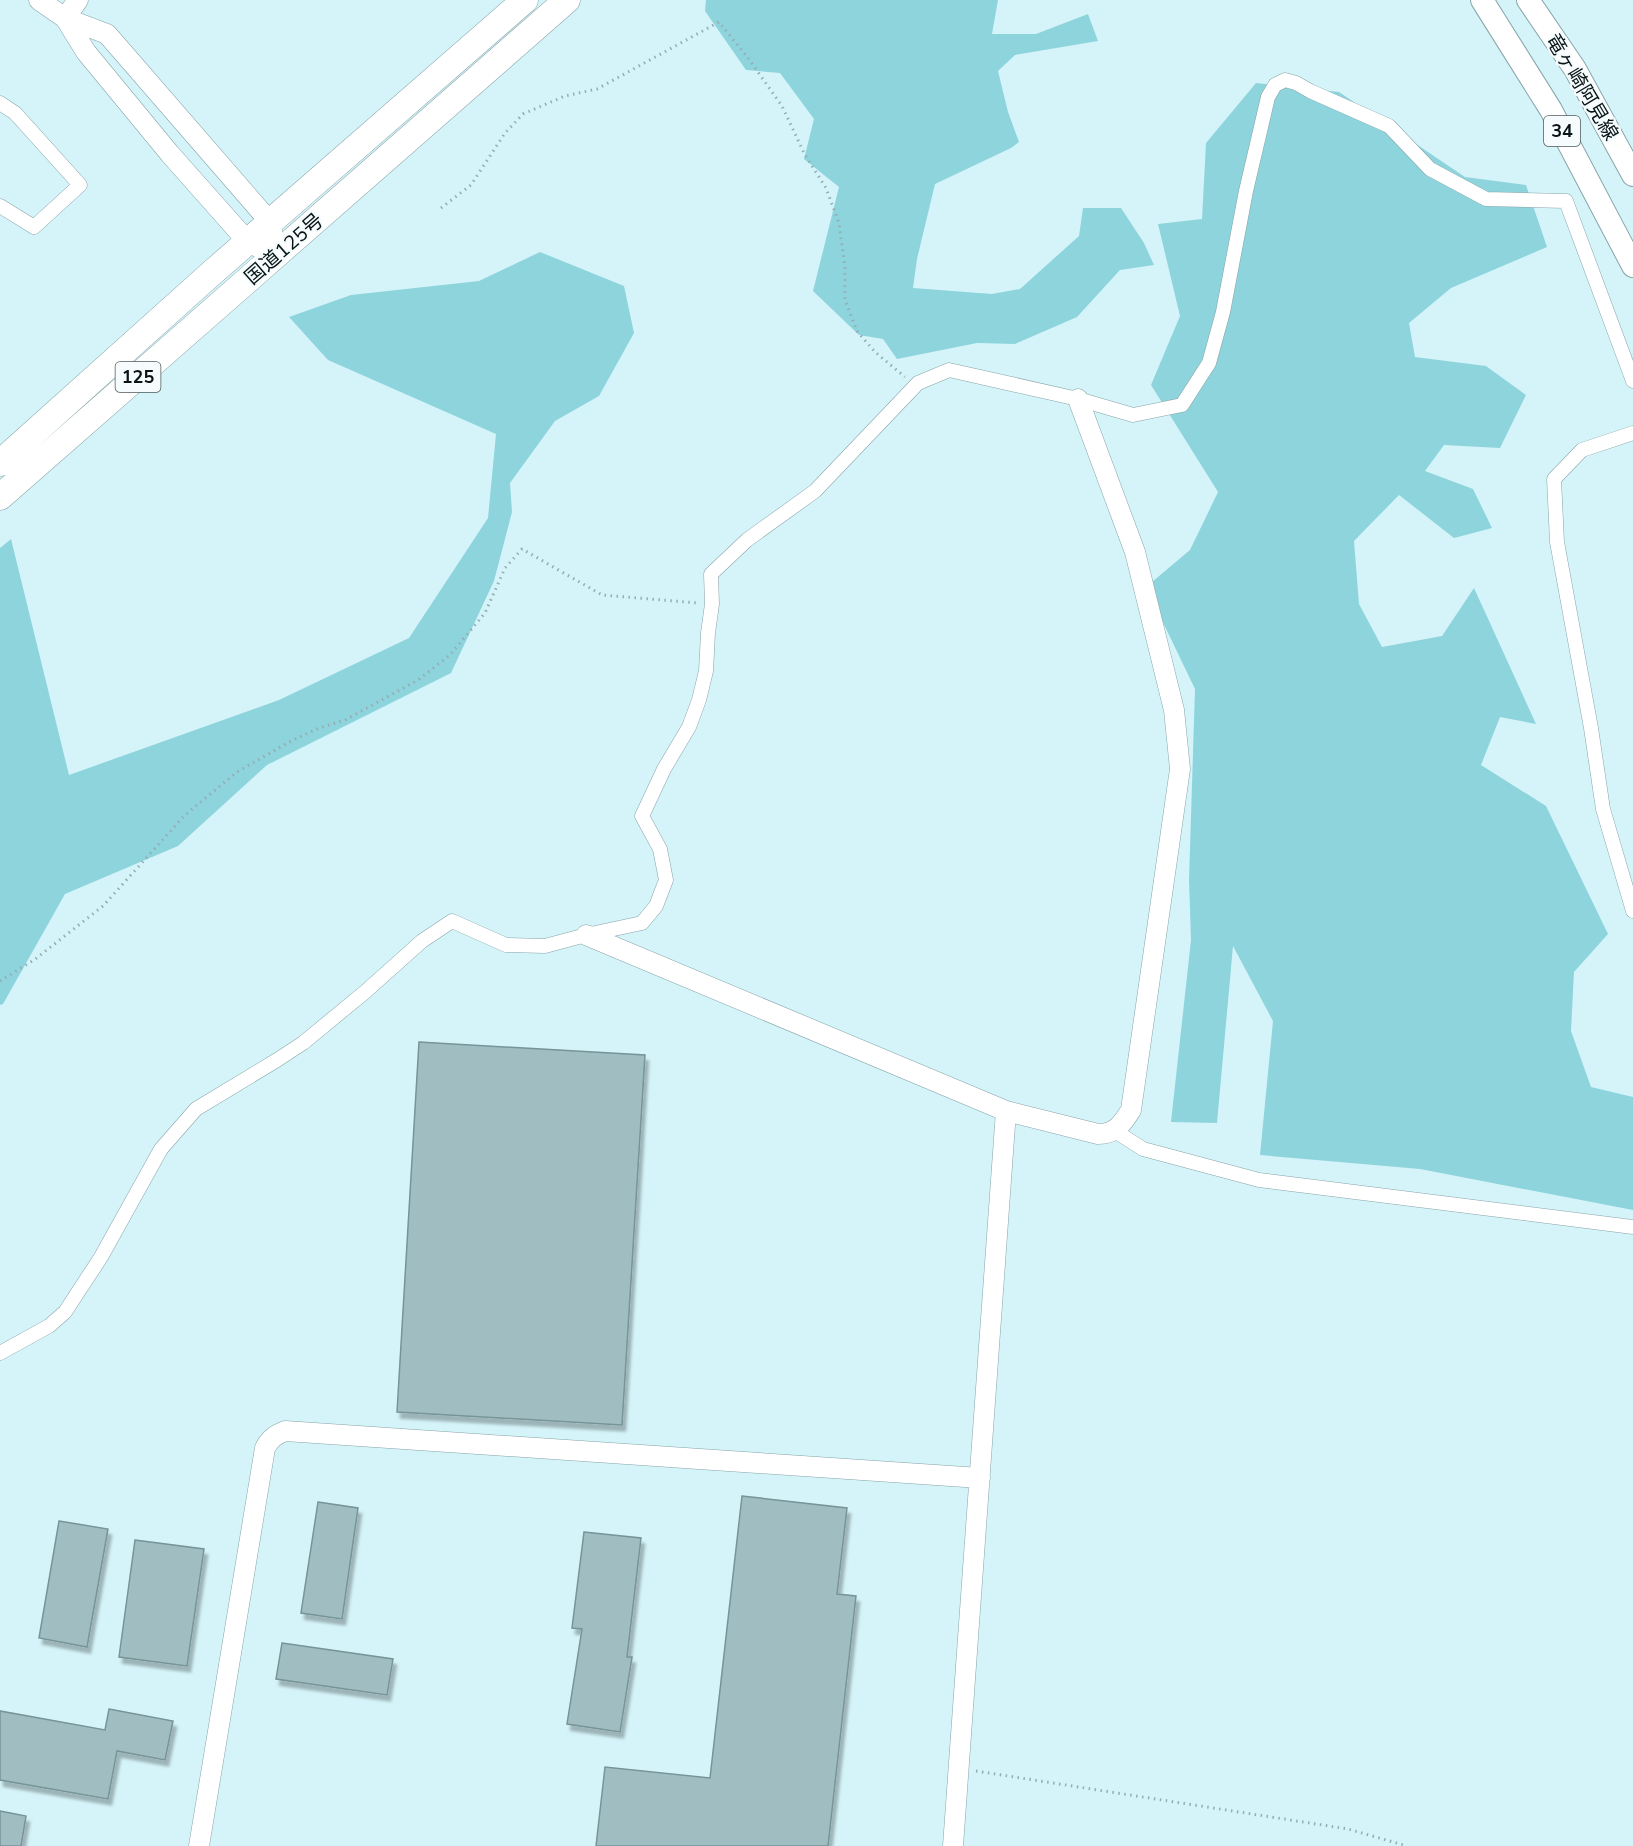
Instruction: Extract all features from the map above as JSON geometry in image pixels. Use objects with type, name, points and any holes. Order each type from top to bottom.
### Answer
[{"type":"highway","name":"国道125号","points":[[0,463],[270,222],[525,0]]},
{"type":"highway","name":"国道125号","points":[[0,497],[567,0]]},
{"type":"main road","name":"竜ヶ崎阿見線","points":[[1482,0],[1551,110],[1633,266]]},
{"type":"main road","name":"竜ヶ崎阿見線","points":[[1528,0],[1575,69],[1633,175]]},
{"type":"street","points":[[39,0],[65,18],[107,34],[270,222],[277,256]]},
{"type":"street","points":[[65,18],[78,0]]},
{"type":"street","points":[[65,18],[86,52],[170,154],[248,242],[277,256]]},
{"type":"street","points":[[0,1353],[49,1326],[65,1312],[101,1257],[161,1149],[196,1109],[303,1043],[365,992],[422,940],[452,921],[506,945],[545,946],[642,923],[656,906],[666,880],[660,849],[642,816],[664,769],[689,727],[699,700],[706,671],[712,604],[711,574],[747,540],[815,491],[916,385],[950,370],[1078,399],[1134,415],[1182,405],[1209,363],[1223,312],[1246,191],[1268,97],[1275,84],[1285,80],[1296,83],[1389,126],[1430,169],[1486,199],[1566,201],[1633,381]]},
{"type":"street","points":[[0,103],[15,113],[80,185],[34,227],[0,206]]},
{"type":"street","points":[[586,935],[1006,1111],[1098,1134],[1115,1131],[1122,1124],[1131,1110],[1180,769],[1174,710],[1135,552],[1078,399]]},
{"type":"street","points":[[1633,434],[1582,450],[1554,479],[1557,542],[1591,728],[1603,809],[1633,911]]},
{"type":"street","points":[[953,1846],[1006,1111]]},
{"type":"street","points":[[1115,1131],[1143,1149],[1259,1180],[1633,1227]]},
{"type":"street","points":[[199,1846],[265,1448],[276,1435],[285,1431],[980,1478]]},
{"type":"path","points":[[441,208],[471,185],[504,133],[523,114],[565,96],[597,89],[719,22],[782,106],[805,155],[826,188],[839,223],[845,268],[845,300],[857,332],[875,352],[916,385]]},
{"type":"path","points":[[0,981],[34,960],[103,906],[185,815],[237,772],[291,741],[319,728],[345,720],[418,680],[450,655],[485,613],[505,568],[522,549],[602,596],[712,604]]},
{"type":"path","points":[[959,1769],[1348,1829],[1407,1846]]},
{"type":"shaded area","points":[[706,0],[998,0],[992,34],[1036,34],[1088,14],[1098,41],[1015,55],[998,71],[1008,112],[1019,142],[935,184],[917,259],[913,288],[992,294],[1020,289],[1079,236],[1083,208],[1121,208],[1144,243],[1154,265],[1120,270],[1077,317],[1015,344],[977,343],[897,359],[883,339],[859,335],[813,291],[839,187],[804,159],[814,119],[780,73],[746,70],[705,11]]},
{"type":"shaded area","points":[[1256,83],[1339,92],[1465,177],[1526,185],[1547,247],[1451,288],[1409,323],[1415,357],[1486,366],[1526,395],[1500,448],[1444,445],[1425,471],[1473,489],[1492,528],[1454,538],[1399,495],[1354,541],[1359,604],[1382,647],[1442,636],[1474,588],[1536,724],[1500,717],[1481,765],[1546,806],[1608,934],[1574,972],[1571,1031],[1591,1087],[1633,1097],[1633,1210],[1420,1169],[1260,1155],[1273,1021],[1233,946],[1217,1123],[1171,1122],[1191,940],[1189,880],[1195,689],[1146,587],[1190,550],[1218,492],[1151,385],[1180,316],[1158,224],[1202,219],[1206,143]]},
{"type":"shaded area","points":[[540,252],[624,286],[634,333],[599,396],[555,421],[510,483],[512,512],[494,581],[451,673],[267,765],[178,846],[65,894],[3,1004],[0,1005],[0,548],[11,539],[69,775],[279,700],[409,638],[488,518],[496,434],[328,360],[289,317],[351,295],[479,281]]},
{"type":"building","points":[[419,1042],[645,1055],[622,1425],[397,1412]]},
{"type":"building","points":[[742,1496],[847,1508],[837,1594],[856,1596],[828,1846],[596,1846],[605,1767],[710,1778]]},
{"type":"building","points":[[318,1502],[358,1508],[342,1619],[301,1613]]},
{"type":"building","points":[[59,1521],[108,1529],[87,1647],[39,1638]]},
{"type":"building","points":[[584,1532],[641,1538],[627,1657],[632,1657],[620,1732],[567,1724],[582,1629],[572,1628]]},
{"type":"building","points":[[135,1540],[204,1549],[187,1666],[119,1657]]},
{"type":"building","points":[[282,1643],[393,1659],[387,1695],[276,1679]]},
{"type":"building","points":[[109,1709],[173,1721],[165,1760],[117,1751],[108,1799],[0,1780],[0,1711],[105,1730]]},
{"type":"building","points":[[0,1811],[26,1816],[21,1846],[0,1846]]}]
